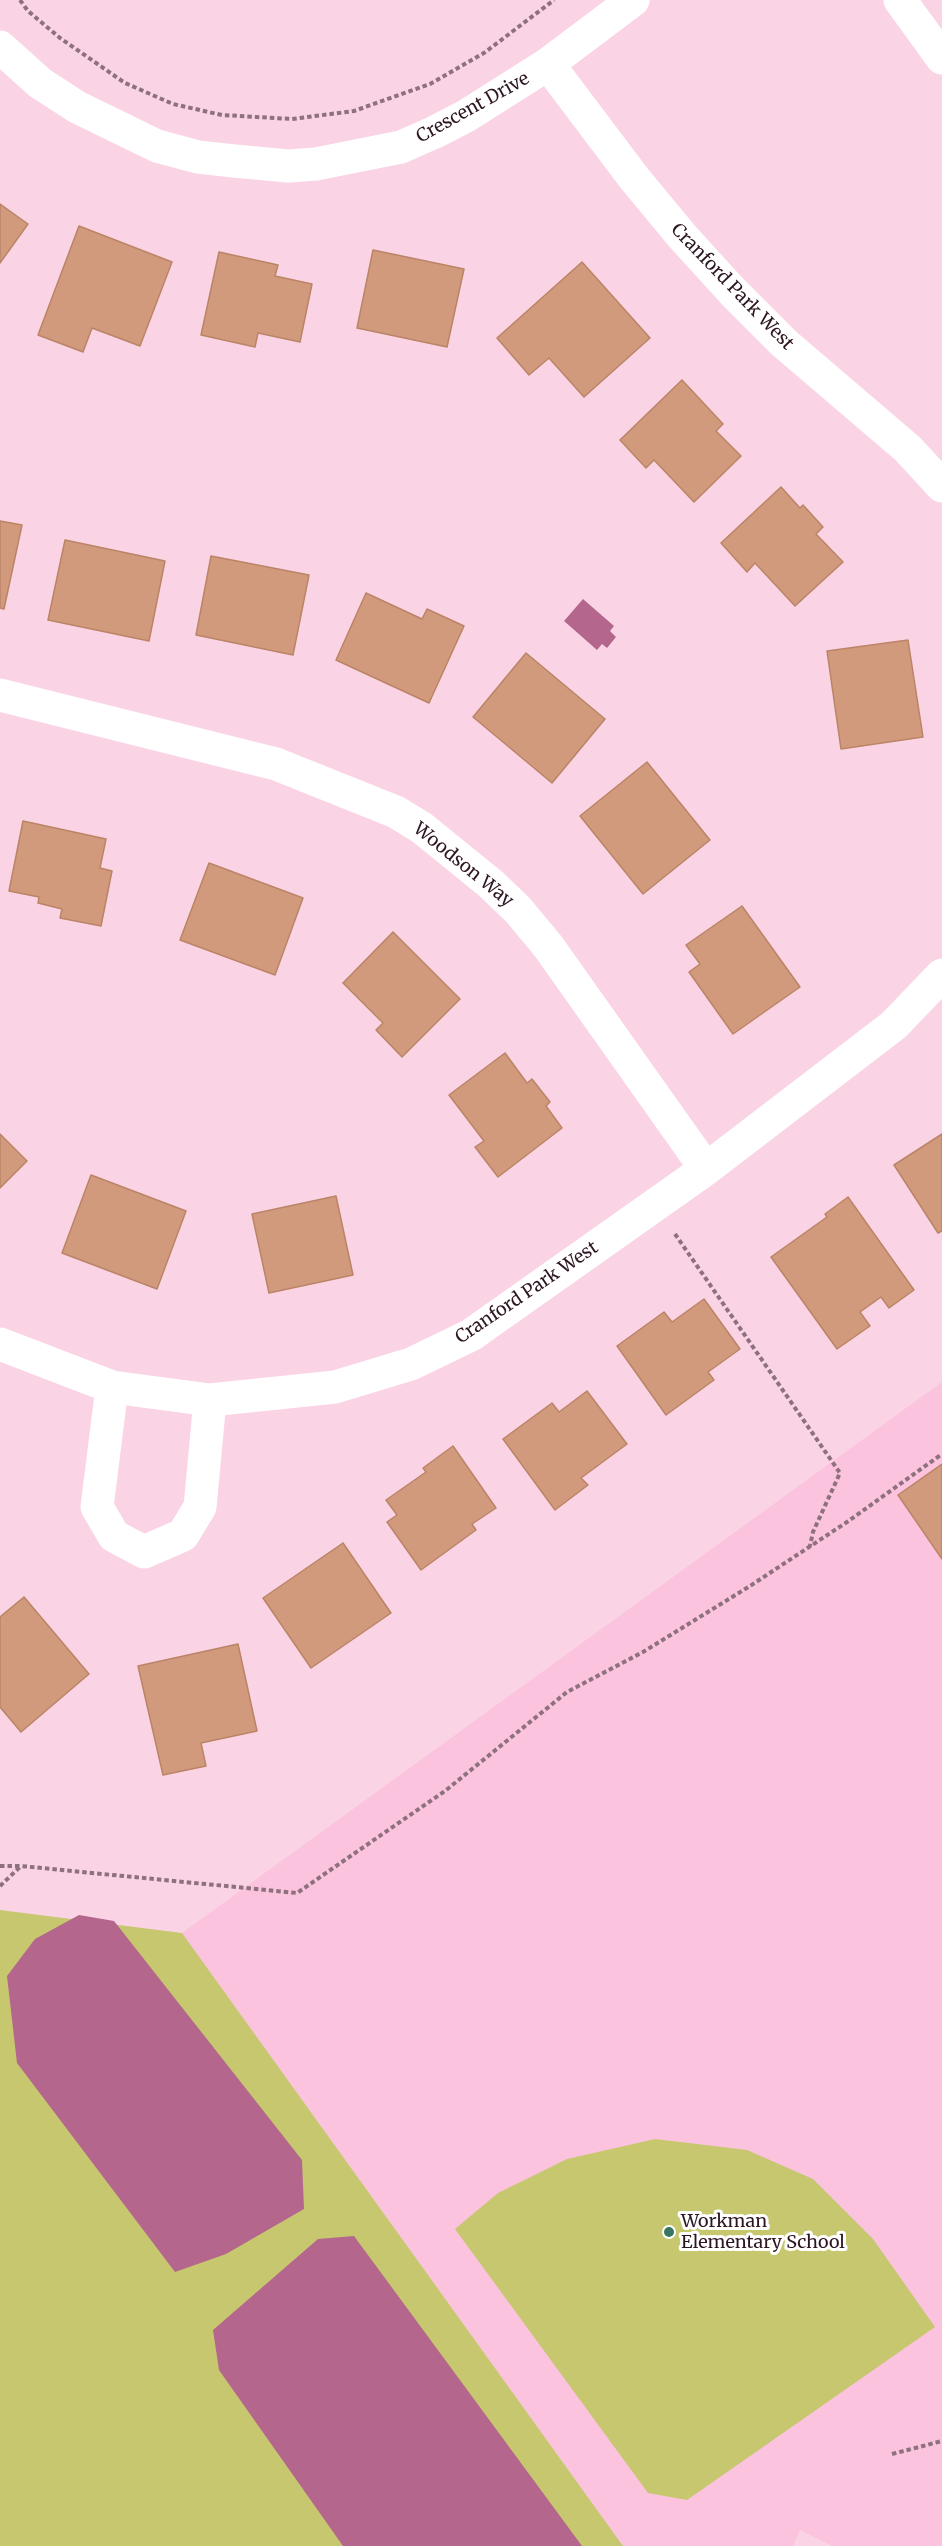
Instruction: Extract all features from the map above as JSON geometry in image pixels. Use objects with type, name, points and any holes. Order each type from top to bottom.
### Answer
[{"type":"street","name":"Crescent Drive","points":[[0,46],[40,83],[77,107],[157,146],[198,157],[288,166],[337,161],[401,147],[466,116],[548,64],[633,0]]},
{"type":"street","points":[[900,0],[942,58]]},
{"type":"street","name":"Cranford Park West","points":[[548,64],[634,178],[733,292],[784,343],[908,449],[942,486]]},
{"type":"street","name":"Woodson Way","points":[[0,695],[276,764],[396,812],[422,828],[491,884],[533,928],[706,1168]]},
{"type":"street","name":"Cranford Park West","points":[[0,1344],[112,1387],[210,1400],[335,1387],[411,1364],[471,1335],[706,1168],[894,1025],[942,975]]},
{"type":"street","points":[[112,1387],[97,1507],[114,1536],[144,1552],[183,1535],[200,1507],[210,1400]]},
{"type":"path","points":[[20,0],[28,11],[60,38],[125,83],[163,100],[222,115],[292,118],[354,111],[430,84],[484,52],[554,0]]},
{"type":"path","points":[[681,1242],[840,1473],[813,1532],[809,1547]]},
{"type":"path","points":[[0,1866],[21,1866],[297,1893],[445,1791],[567,1692],[643,1652],[809,1547],[942,1454]]},
{"type":"path","points":[[0,1886],[21,1866]]},
{"type":"path","points":[[892,2454],[942,2441]]},
{"type":"shaded area","points":[[583,599],[614,626],[610,631],[616,637],[607,648],[602,644],[597,650],[564,621]]},
{"type":"shaded area","name":"Workman Elementary School","points":[[942,1382],[942,2546],[832,2546],[800,2530],[793,2546],[623,2546],[182,1933]]},
{"type":"shaded area","points":[[0,1910],[182,1933],[623,2546],[0,2546]]},
{"type":"shaded area","points":[[79,1915],[114,1921],[302,2160],[304,2209],[226,2254],[175,2272],[17,2063],[7,1976],[35,1939]]},
{"type":"shaded area","points":[[655,2139],[747,2150],[813,2179],[873,2239],[935,2327],[687,2500],[648,2493],[455,2229],[498,2193],[567,2159]]},
{"type":"shaded area","points":[[354,2236],[582,2546],[343,2546],[219,2370],[213,2330],[318,2239]]},
{"type":"building","points":[[0,204],[28,224],[0,263]]},
{"type":"building","points":[[79,226],[172,262],[140,346],[92,328],[83,352],[38,335]]},
{"type":"building","points":[[373,250],[464,269],[447,347],[357,328]]},
{"type":"building","points":[[219,252],[278,265],[275,276],[312,284],[300,342],[258,333],[255,347],[201,335]]},
{"type":"building","points":[[582,262],[650,338],[584,397],[549,358],[529,375],[497,338]]},
{"type":"building","points":[[682,380],[723,424],[716,431],[741,456],[694,502],[654,460],[646,468],[620,440]]},
{"type":"building","points":[[781,487],[800,508],[803,505],[823,527],[816,534],[843,562],[795,606],[755,563],[747,572],[721,543]]},
{"type":"building","points":[[0,521],[22,525],[4,609],[0,608]]},
{"type":"building","points":[[65,540],[165,561],[149,641],[48,620]]},
{"type":"building","points":[[211,556],[309,575],[293,655],[196,635]]},
{"type":"building","points":[[366,593],[422,619],[427,609],[464,626],[429,703],[336,660]]},
{"type":"building","points":[[908,640],[923,737],[841,749],[827,651]]},
{"type":"building","points":[[526,653],[605,719],[552,783],[473,717]]},
{"type":"building","points":[[647,762],[710,840],[643,894],[580,816]]},
{"type":"building","points":[[23,821],[106,839],[100,868],[112,871],[101,926],[60,918],[62,909],[38,903],[39,897],[9,891]]},
{"type":"building","points":[[209,863],[303,898],[275,975],[180,940]]},
{"type":"building","points":[[742,906],[800,987],[733,1034],[689,972],[700,964],[686,945]]},
{"type":"building","points":[[393,932],[460,999],[402,1057],[376,1030],[383,1023],[343,983]]},
{"type":"building","points":[[505,1053],[527,1083],[532,1079],[550,1102],[546,1106],[562,1128],[498,1177],[475,1147],[484,1141],[449,1095]]},
{"type":"building","points":[[0,1134],[27,1161],[0,1188]]},
{"type":"building","points":[[942,1134],[942,1231],[938,1233],[894,1165]]},
{"type":"building","points":[[91,1175],[186,1211],[157,1289],[62,1253]]},
{"type":"building","points":[[336,1196],[353,1275],[269,1293],[252,1214]]},
{"type":"building","points":[[848,1197],[914,1290],[889,1308],[881,1297],[860,1312],[870,1326],[837,1349],[771,1257],[827,1217],[825,1214]]},
{"type":"building","points":[[704,1299],[740,1349],[708,1372],[714,1380],[666,1415],[617,1346],[664,1312],[672,1322]]},
{"type":"building","points":[[587,1391],[627,1444],[581,1478],[588,1485],[555,1510],[503,1439],[552,1403],[559,1412]]},
{"type":"building","points":[[453,1446],[496,1508],[472,1524],[476,1530],[421,1570],[387,1522],[397,1515],[386,1500],[426,1472],[423,1468]]},
{"type":"building","points":[[942,1464],[942,1559],[898,1495]]},
{"type":"building","points":[[343,1543],[391,1613],[311,1668],[263,1598]]},
{"type":"building","points":[[24,1597],[89,1674],[21,1732],[0,1707],[0,1617]]},
{"type":"building","points":[[238,1644],[257,1731],[201,1743],[206,1766],[163,1775],[138,1666]]},
{"type":"place","name":"Workman Elementary School","points":[[669,2232]]}]
